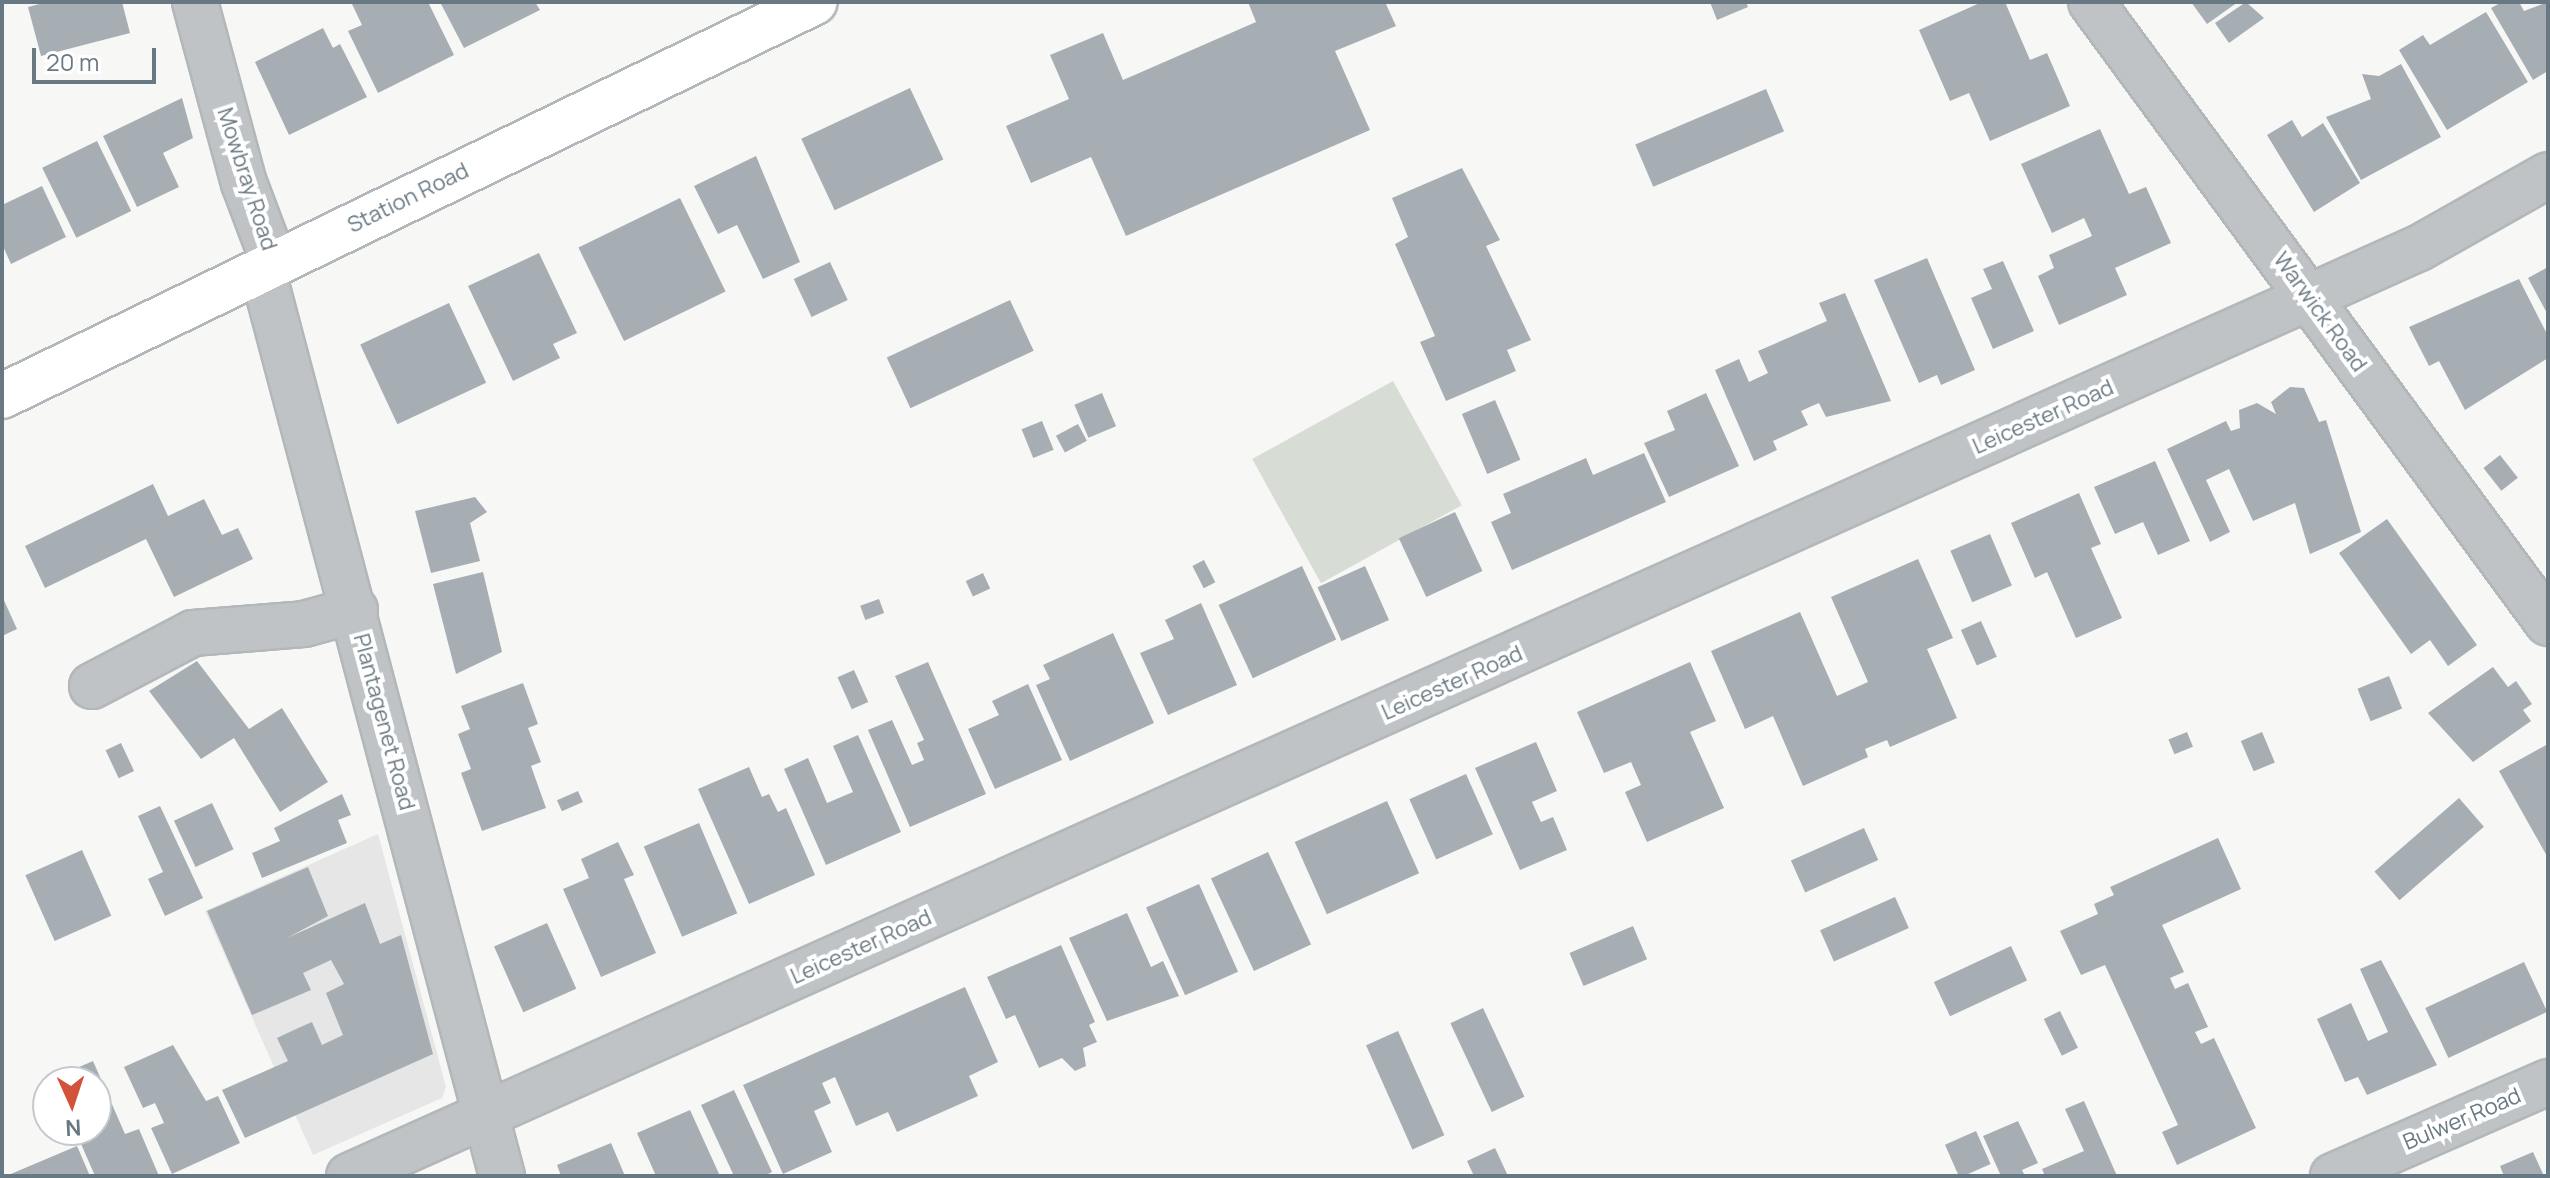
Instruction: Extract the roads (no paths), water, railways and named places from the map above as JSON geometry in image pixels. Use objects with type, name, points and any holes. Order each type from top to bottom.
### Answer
[{"type":"main road","name":"Station Road","points":[[2,396],[815,2]]},
{"type":"street","name":"Mowbray Road","points":[[195,2],[268,266]]},
{"type":"street","name":"Warwick Road","points":[[2091,2],[2548,623]]},
{"type":"street","name":"Leicester Road","points":[[349,1176],[2419,248],[2548,175]]},
{"type":"street","name":"Plantagenet Road","points":[[268,266],[502,1176]]},
{"type":"street","points":[[92,686],[193,633],[304,624],[355,610]]},
{"type":"street","name":"Bulwer Road","points":[[2333,1176],[2548,1082]]}]
